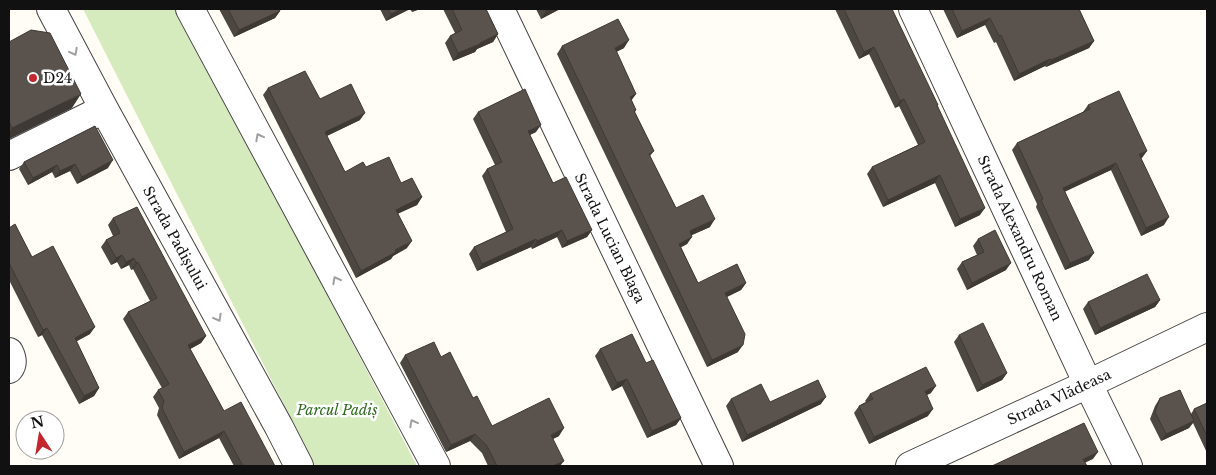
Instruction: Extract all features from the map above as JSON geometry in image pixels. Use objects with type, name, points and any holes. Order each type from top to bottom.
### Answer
[{"type":"street","name":"Strada Padișului","points":[[51,9],[299,466]]},
{"type":"street","points":[[190,9],[436,466]]},
{"type":"street","name":"Strada Lucian Blaga","points":[[500,9],[719,466]]},
{"type":"street","name":"Strada Alexandru Roman","points":[[913,9],[1128,466]]},
{"type":"street","points":[[9,156],[104,109]]},
{"type":"street","name":"Strada Vlădeasa","points":[[910,466],[1088,384],[1207,326]]},
{"type":"street","points":[[9,352],[12,359],[9,369]]},
{"type":"green space","name":"Parcul Padiș","points":[[83,9],[177,9],[417,466],[315,466]]},
{"type":"building","points":[[228,9],[279,9],[280,11],[239,30]]},
{"type":"building","points":[[388,9],[401,9],[391,14]]},
{"type":"building","points":[[452,9],[486,9],[498,34],[458,53],[450,36],[462,30]]},
{"type":"building","points":[[844,9],[892,9],[985,208],[960,219],[940,175],[888,200],[872,167],[925,142],[904,99],[900,101],[874,47],[864,52]]},
{"type":"building","points":[[952,9],[1079,9],[1094,41],[1019,74],[1001,35],[999,36],[990,18],[962,31]]},
{"type":"building","points":[[618,19],[629,40],[615,48],[636,94],[630,97],[636,110],[634,111],[654,151],[649,154],[676,208],[703,195],[715,219],[690,231],[692,237],[679,244],[698,283],[737,264],[746,283],[725,293],[745,334],[743,345],[712,360],[562,46]]},
{"type":"building","name":"D24","points":[[31,30],[50,33],[81,94],[12,128],[9,121],[9,42]]},
{"type":"building","points":[[305,71],[320,99],[351,84],[365,113],[325,132],[345,172],[363,162],[366,167],[389,157],[401,183],[412,178],[422,197],[396,210],[412,241],[361,271],[268,88]]},
{"type":"building","points":[[525,89],[541,125],[528,131],[553,183],[566,177],[592,230],[567,241],[562,230],[537,241],[536,239],[482,264],[474,247],[513,229],[487,169],[502,162],[478,112]]},
{"type":"building","points":[[1119,91],[1147,151],[1139,154],[1169,217],[1146,228],[1116,163],[1063,188],[1094,253],[1070,263],[1017,143],[1090,109],[1088,105]]},
{"type":"building","points":[[95,126],[113,160],[82,177],[75,164],[60,171],[57,165],[33,178],[24,162]]},
{"type":"building","points":[[137,207],[206,336],[188,345],[224,411],[241,402],[275,466],[243,466],[224,431],[184,452],[162,408],[164,401],[158,390],[169,384],[128,312],[157,298],[138,262],[136,263],[134,258],[126,262],[122,255],[116,258],[106,240],[120,233],[113,218]]},
{"type":"building","points":[[15,224],[32,257],[53,246],[95,327],[75,338],[99,388],[84,396],[47,328],[43,330],[9,263],[9,228]]},
{"type":"building","points":[[995,230],[1011,263],[972,283],[962,262],[984,252],[978,239]]},
{"type":"building","points":[[1147,274],[1160,300],[1100,328],[1088,302]]},
{"type":"building","points":[[983,323],[1007,373],[982,385],[959,335]]},
{"type":"building","points":[[632,334],[646,363],[653,360],[681,418],[652,431],[627,379],[617,383],[600,349]]},
{"type":"building","points":[[434,342],[441,357],[450,352],[473,398],[477,396],[492,426],[549,398],[564,428],[551,435],[564,461],[553,466],[497,466],[487,446],[475,434],[451,445],[405,355]]},
{"type":"building","points":[[926,367],[936,386],[925,391],[933,409],[874,437],[859,406],[873,399],[870,394]]},
{"type":"building","points":[[818,380],[826,397],[747,435],[731,399],[761,384],[770,402]]},
{"type":"building","points":[[1180,390],[1194,421],[1166,434],[1155,412],[1160,398]]},
{"type":"building","points":[[1207,403],[1207,436],[1194,409]]},
{"type":"building","points":[[1084,423],[1098,452],[1083,459],[1087,466],[992,466]]},
{"type":"place","name":"D24","points":[[33,78]]}]
